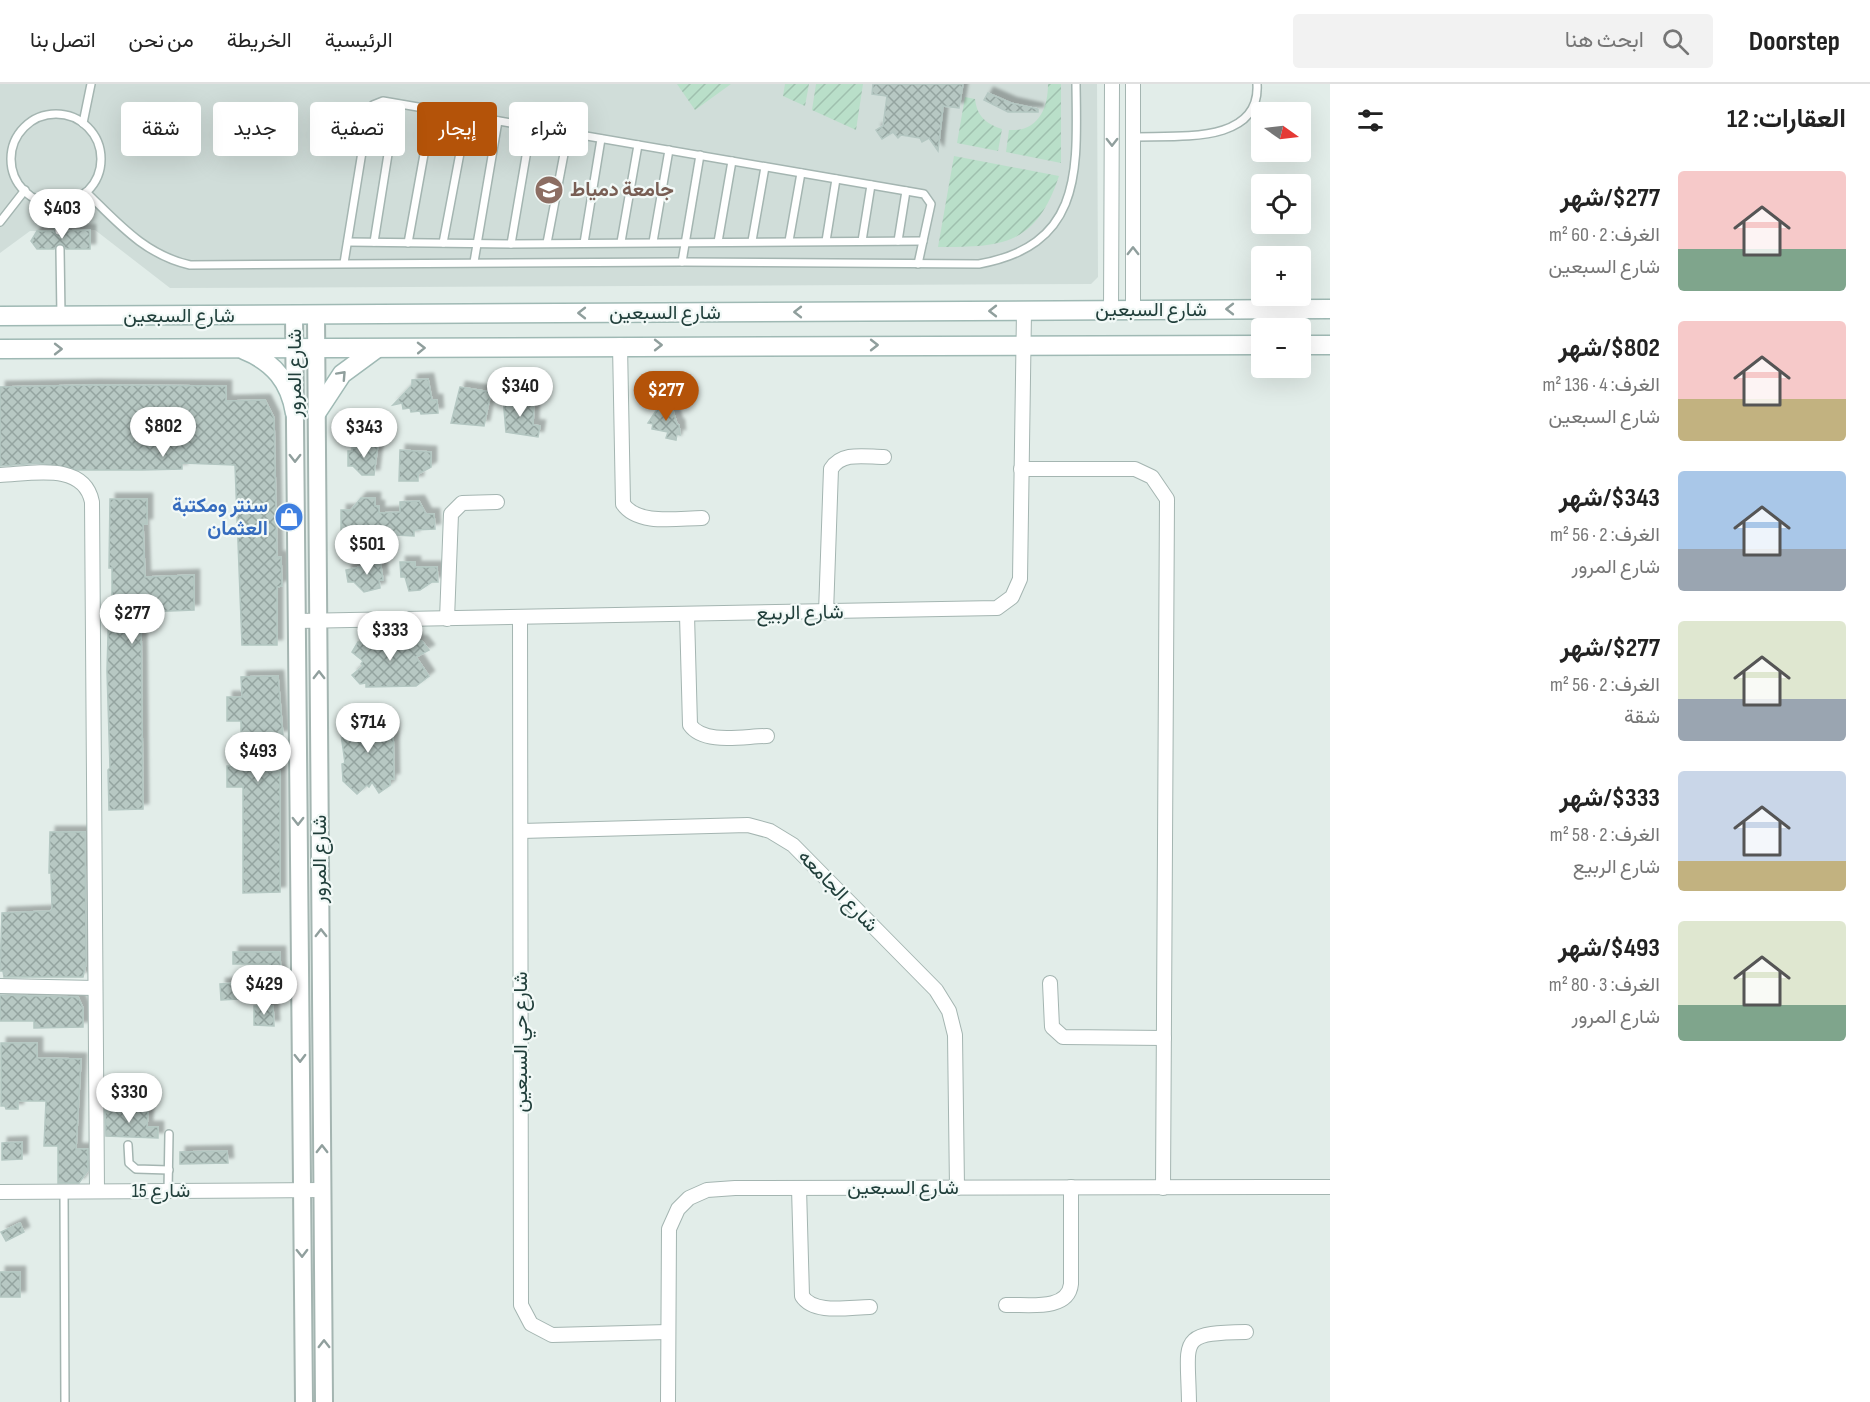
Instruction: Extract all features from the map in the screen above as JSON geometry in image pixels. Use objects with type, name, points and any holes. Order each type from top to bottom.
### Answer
[{"type":"main road","name":"شارع السبعين","points":[[0,316],[1330,309]]},
{"type":"main road","name":"شارع السبعين","points":[[0,349],[620,345],[1251,345]]},
{"type":"main road","points":[[1311,345],[1330,345]]},
{"type":"main road","points":[[234,348],[254,354],[272,366],[285,382],[295,413]]},
{"type":"main road","points":[[317,412],[328,392],[342,374],[358,360],[378,348]]},
{"type":"street","points":[[1111,310],[1112,84]]},
{"type":"street","points":[[1133,84],[1133,310]]},
{"type":"street","name":"شارع الربيع","points":[[297,621],[990,610],[1007,602],[1016,592],[1020,579],[1024,311]]},
{"type":"street","name":"شارع المرور","points":[[294,315],[303,1402]]},
{"type":"street","name":"شارع المرور","points":[[316,315],[324,1402]]},
{"type":"street","points":[[620,345],[623,504],[631,513],[642,518],[702,518]]},
{"type":"street","points":[[826,613],[831,470],[838,461],[847,457],[884,458]]},
{"type":"street","points":[[1022,470],[1135,469],[1152,477],[1167,499],[1163,1188]]},
{"type":"street","points":[[0,475],[63,473],[82,482],[90,494],[97,1191]]},
{"type":"street","points":[[447,619],[451,514],[462,503],[496,502]]},
{"type":"street","points":[[687,615],[690,725],[696,732],[708,737],[767,736]]},
{"type":"street","name":"شارع حي السبعين","points":[[520,618],[521,1305],[531,1324],[552,1335],[668,1332]]},
{"type":"street","name":"شارع الجامعه","points":[[520,831],[748,825],[770,831],[793,845],[936,990],[950,1011],[955,1035],[957,1188]]},
{"type":"street","points":[[1050,983],[1051,1022],[1058,1035],[1068,1038],[1164,1038]]},
{"type":"street","points":[[0,986],[94,988]]},
{"type":"street","points":[[1006,1305],[1056,1303],[1069,1294],[1071,1284],[1071,1187]]},
{"type":"street","name":"شارع السبعين","points":[[668,1402],[668,1238],[672,1219],[683,1203],[696,1194],[716,1188],[1330,1187]]},
{"type":"street","points":[[799,1188],[799,1286],[802,1296],[808,1303],[817,1307],[870,1307]]},
{"type":"street","name":"شارع 15","points":[[0,1192],[322,1190]]},
{"type":"street","points":[[1189,1402],[1188,1353],[1192,1342],[1206,1333],[1246,1332]]},
{"type":"lane","points":[[83,123],[91,84]]},
{"type":"lane","points":[[86,192],[134,239],[153,252],[175,262],[206,266],[474,262],[979,264],[999,261],[1035,243],[1049,229],[1066,204],[1076,172],[1076,84]]},
{"type":"lane","points":[[1133,137],[1218,132],[1232,128],[1250,113],[1256,98],[1257,84]]},
{"type":"lane","points":[[47,115],[66,115],[83,123],[96,137],[101,156],[98,176],[86,192],[73,200],[59,203],[40,200],[25,190],[15,174],[12,155],[22,129],[47,115]]},
{"type":"lane","points":[[474,262],[498,121],[509,123]]},
{"type":"lane","points":[[588,137],[924,194],[931,201],[918,264]]},
{"type":"lane","points":[[584,243],[601,139]]},
{"type":"lane","points":[[621,242],[638,145]]},
{"type":"lane","points":[[653,242],[669,150]]},
{"type":"lane","points":[[682,262],[700,155]]},
{"type":"lane","points":[[344,263],[362,156]]},
{"type":"lane","points":[[374,242],[388,156]]},
{"type":"lane","points":[[408,243],[424,156]]},
{"type":"lane","points":[[443,243],[459,156]]},
{"type":"lane","points":[[511,244],[526,156]]},
{"type":"lane","points":[[547,243],[564,156]]},
{"type":"lane","points":[[718,242],[732,161]]},
{"type":"lane","points":[[752,241],[765,167]]},
{"type":"lane","points":[[789,241],[801,173]]},
{"type":"lane","points":[[826,241],[836,179]]},
{"type":"lane","points":[[862,241],[871,185]]},
{"type":"lane","points":[[0,222],[25,190]]},
{"type":"lane","points":[[898,241],[906,191]]},
{"type":"lane","points":[[59,203],[59,231]]},
{"type":"lane","points":[[348,242],[511,244],[923,241]]},
{"type":"lane","points":[[60,249],[61,316]]},
{"type":"lane","points":[[168,1191],[169,1134]]},
{"type":"lane","points":[[128,1145],[129,1163],[136,1169],[169,1170]]},
{"type":"lane","points":[[64,1192],[65,1402]]},
{"type":"shaded area","name":"جامعة دمياط","points":[[0,84],[1097,84],[1098,277],[1091,284],[170,288],[95,230],[30,231],[0,253]]},
{"type":"green space","points":[[677,84],[731,84],[695,110]]},
{"type":"green space","points":[[785,84],[809,84],[805,106],[783,96]]},
{"type":"green space","points":[[816,84],[863,84],[856,130],[812,110]]},
{"type":"green space","points":[[1048,84],[1061,84],[1061,163],[1006,152],[1009,130],[1027,127],[1039,117],[1046,102]]},
{"type":"green space","points":[[965,97],[975,99],[983,118],[991,125],[1002,129],[998,151],[957,143]]},
{"type":"green space","points":[[954,156],[1059,176],[1050,199],[1040,216],[1028,229],[999,243],[981,246],[938,247]]},
{"type":"building","points":[[873,84],[963,84],[959,108],[943,106],[938,151],[929,138],[922,142],[920,138],[901,135],[898,138],[893,132],[882,139],[876,130],[883,126],[887,96],[872,94]]},
{"type":"building","points":[[988,93],[1011,103],[1038,109],[1038,112],[1008,112],[984,100]]},
{"type":"building","points":[[90,230],[90,249],[66,249],[60,243],[54,249],[37,249],[31,241],[37,231],[53,231],[60,237],[65,231]]},
{"type":"building","points":[[428,379],[432,400],[437,400],[438,413],[421,414],[420,411],[411,412],[410,408],[403,409],[402,403],[393,405],[412,385],[412,380]]},
{"type":"building","points":[[226,386],[226,401],[265,400],[274,418],[277,557],[281,557],[282,586],[277,587],[277,645],[242,645],[235,465],[182,463],[182,469],[142,470],[77,470],[40,463],[0,466],[0,387]]},
{"type":"building","points":[[460,387],[491,392],[484,426],[451,423]]},
{"type":"building","points":[[503,398],[534,403],[533,425],[540,426],[538,437],[506,432]]},
{"type":"building","points":[[671,404],[679,425],[680,435],[677,434],[676,440],[666,438],[668,432],[652,429],[653,424],[648,423],[658,408]]},
{"type":"building","points":[[364,444],[378,444],[374,475],[362,475],[353,466],[348,466],[348,451],[352,451],[352,448],[364,448]]},
{"type":"building","points":[[400,450],[431,452],[431,467],[418,474],[418,481],[399,481]]},
{"type":"building","points":[[361,498],[375,498],[375,506],[379,506],[379,513],[400,512],[400,502],[419,501],[426,514],[434,514],[435,529],[414,530],[414,536],[375,534],[375,537],[358,537],[358,532],[341,531],[341,510],[351,510]]},
{"type":"building","points":[[110,499],[147,499],[147,524],[143,524],[145,577],[194,575],[194,610],[145,612],[145,616],[141,616],[143,809],[109,810],[107,671],[109,600],[112,600],[112,568],[109,568]]},
{"type":"building","points":[[380,560],[383,580],[379,580],[380,588],[364,592],[354,582],[348,582],[346,570],[365,566],[365,562]]},
{"type":"building","points":[[400,562],[415,562],[415,567],[437,567],[438,582],[432,582],[420,590],[409,591],[405,577],[401,577]]},
{"type":"building","points":[[416,637],[416,641],[422,641],[429,650],[416,657],[429,676],[416,686],[366,687],[366,683],[360,684],[352,675],[363,666],[361,664],[363,661],[352,652],[358,642],[363,642],[363,639]]},
{"type":"building","points":[[278,676],[283,736],[257,737],[258,772],[280,771],[280,892],[243,893],[243,787],[227,787],[227,766],[241,767],[241,721],[227,721],[227,697],[242,697],[241,677]]},
{"type":"building","points":[[356,715],[366,725],[381,715],[389,721],[390,727],[393,727],[394,779],[390,779],[390,785],[379,793],[372,782],[369,787],[367,785],[357,794],[343,781],[342,764],[345,763],[340,727],[345,727],[345,723]]},
{"type":"building","points":[[50,832],[85,832],[86,964],[83,977],[4,977],[3,971],[0,971],[2,913],[51,911],[52,909],[51,873],[49,873]]},
{"type":"building","points":[[233,952],[280,952],[281,985],[271,986],[270,964],[233,964]]},
{"type":"building","points":[[237,983],[238,999],[221,1000],[220,984]]},
{"type":"building","points":[[0,995],[78,997],[83,1008],[83,1027],[34,1028],[34,1021],[0,1021]]},
{"type":"building","points":[[254,1006],[273,1006],[274,1026],[254,1025]]},
{"type":"building","points":[[1,1043],[37,1043],[37,1058],[81,1059],[76,1149],[88,1149],[88,1170],[79,1183],[58,1183],[58,1146],[44,1146],[46,1101],[18,1101],[18,1109],[6,1109],[5,1106],[1,1106]]},
{"type":"building","points":[[105,1110],[148,1111],[147,1127],[158,1127],[158,1138],[106,1136]]},
{"type":"building","points":[[22,1142],[22,1159],[2,1160],[2,1143]]},
{"type":"building","points":[[227,1151],[228,1163],[180,1164],[180,1152]]},
{"type":"building","points":[[20,1223],[24,1232],[6,1241],[1,1232]]},
{"type":"building","points":[[0,1272],[20,1272],[20,1297],[0,1297]]},
{"type":"place","name":"جامعة دمياط","points":[[549,190]]},
{"type":"place","name":"سنتر ومكتبة العثمان","points":[[289,517]]}]
